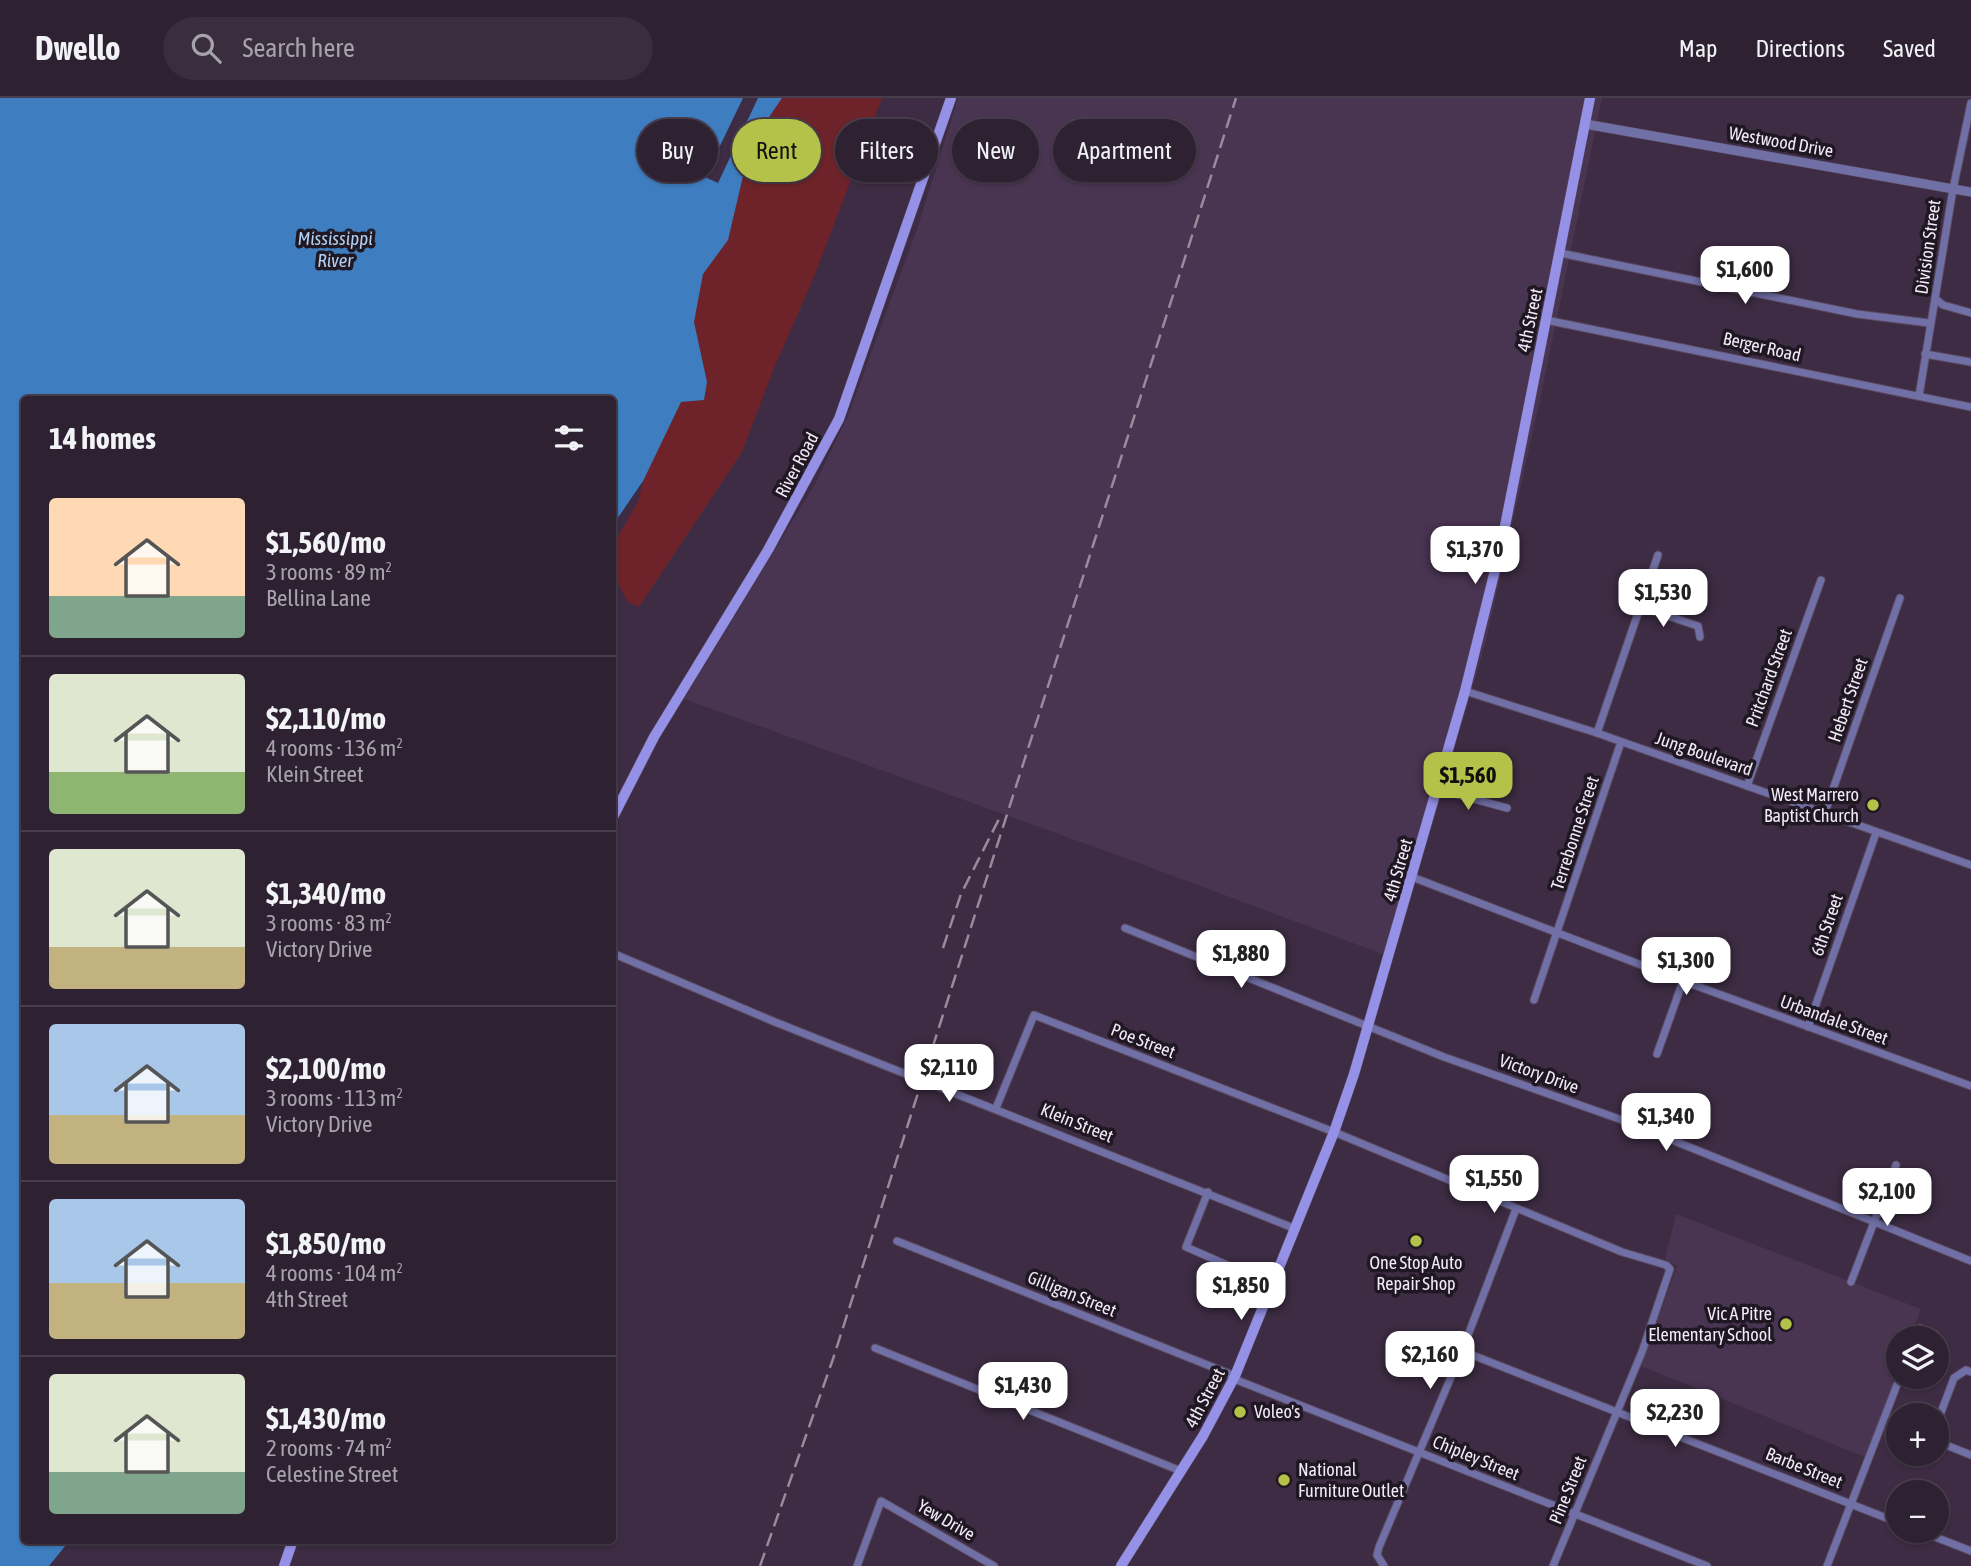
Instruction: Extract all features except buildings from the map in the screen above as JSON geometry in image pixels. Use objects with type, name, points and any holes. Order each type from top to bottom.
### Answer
[{"type":"main road","name":"River Road","points":[[616,811],[654,737],[768,550],[839,419],[951,98]]},
{"type":"main road","name":"4th Street","points":[[1121,1566],[1181,1471],[1234,1377],[1334,1132],[1368,1027],[1465,691],[1501,546],[1590,98]]},
{"type":"main road","points":[[284,1566],[292,1544]]},
{"type":"street","name":"Division Street","points":[[1919,396],[1929,323],[1937,300],[1953,189],[1971,103]]},
{"type":"street","name":"Westwood Drive","points":[[1586,124],[1971,192]]},
{"type":"street","points":[[1560,253],[1857,314],[1929,323]]},
{"type":"street","points":[[1937,300],[1943,305],[1971,313]]},
{"type":"street","name":"Berger Road","points":[[1546,320],[1971,407]]},
{"type":"street","points":[[1925,354],[1971,362]]},
{"type":"street","points":[[1597,733],[1658,555]]},
{"type":"street","name":"Pritchard Street","points":[[1747,786],[1821,580]]},
{"type":"street","name":"Hebert Street","points":[[1825,812],[1900,598]]},
{"type":"street","points":[[1640,607],[1698,626],[1700,637]]},
{"type":"street","name":"Jung Boulevard","points":[[1465,691],[1597,733],[1971,865]]},
{"type":"street","name":"Terrebonne Street","points":[[1534,1000],[1621,742]]},
{"type":"street","points":[[1437,789],[1507,808]]},
{"type":"street","name":"6th Street","points":[[1808,1027],[1876,833]]},
{"type":"street","name":"Urbandale Street","points":[[1412,877],[1683,981],[1971,1086]]},
{"type":"street","name":"Victory Drive","points":[[1125,928],[1444,1057],[1625,1121],[1971,1261]]},
{"type":"street","name":"Klein Street","points":[[616,955],[775,1022],[1296,1228]]},
{"type":"street","points":[[1657,1054],[1683,981]]},
{"type":"street","name":"Poe Street","points":[[996,1108],[1034,1015],[1334,1132]]},
{"type":"street","points":[[1334,1132],[1516,1209],[1462,1351],[1379,1546],[1377,1555],[1384,1566]]},
{"type":"street","points":[[1851,1282],[1896,1165]]},
{"type":"street","points":[[1208,1192],[1186,1247],[1273,1285]]},
{"type":"street","name":"Pine Street","points":[[1516,1209],[1670,1269],[1617,1411],[1553,1566]]},
{"type":"street","name":"Gilligan Street","points":[[897,1241],[1234,1377]]},
{"type":"street","points":[[875,1348],[1181,1471]]},
{"type":"street","name":"Barbe Street","points":[[1462,1351],[1886,1518]]},
{"type":"street","points":[[1945,1403],[1954,1378],[1966,1370],[1971,1372]]},
{"type":"street","name":"Chipley Street","points":[[1234,1377],[1707,1566]]},
{"type":"street","points":[[1827,1566],[1895,1389]]},
{"type":"street","points":[[1949,1446],[1971,1455]]},
{"type":"street","name":"Yew Drive","points":[[857,1566],[881,1501],[994,1566]]},
{"type":"street","points":[[1949,1542],[1971,1551]]},
{"type":"shaded area","points":[[771,98],[882,98],[874,119],[835,119],[835,182],[850,182],[814,277],[774,368],[742,452],[639,607],[628,602],[616,577],[616,541],[639,499],[671,326],[734,182],[821,182],[821,119],[762,119]]},
{"type":"shaded area","points":[[958,98],[1602,98],[1541,396],[1485,645],[1393,958],[684,699],[815,484],[847,418],[932,182],[938,182],[938,162]]},
{"type":"shaded area","name":"Vic A Pitre Elementary School","points":[[1676,1214],[1921,1309],[1915,1326],[1886,1326],[1886,1389],[1891,1389],[1865,1457],[1641,1366],[1677,1266],[1665,1259]]},
{"type":"water","name":"Mississippi River","points":[[0,98],[782,98],[768,119],[732,119],[732,182],[742,182],[728,240],[703,274],[694,322],[707,382],[704,400],[681,402],[616,533],[616,396],[21,396],[21,1544],[67,1544],[49,1566],[0,1566]]},
{"type":"pier","points":[[743,98],[758,98],[748,119],[733,119]]},
{"type":"pier","points":[[732,121],[732,153],[718,183],[716,182],[718,182],[718,150]]},
{"type":"pier","points":[[643,481],[637,502],[616,536],[616,521]]},
{"type":"railway","points":[[760,1566],[833,1359],[1236,98]]},
{"type":"railway","points":[[943,948],[961,894],[999,819]]},
{"type":"place","name":"West Marrero Baptist Church","points":[[1873,805]]},
{"type":"place","name":"One Stop Auto Repair Shop","points":[[1416,1241]]},
{"type":"place","name":"Vic A Pitre Elementary School","points":[[1786,1324]]},
{"type":"place","name":"Voleo's","points":[[1240,1412]]},
{"type":"place","name":"National Furniture Outlet","points":[[1284,1480]]}]
